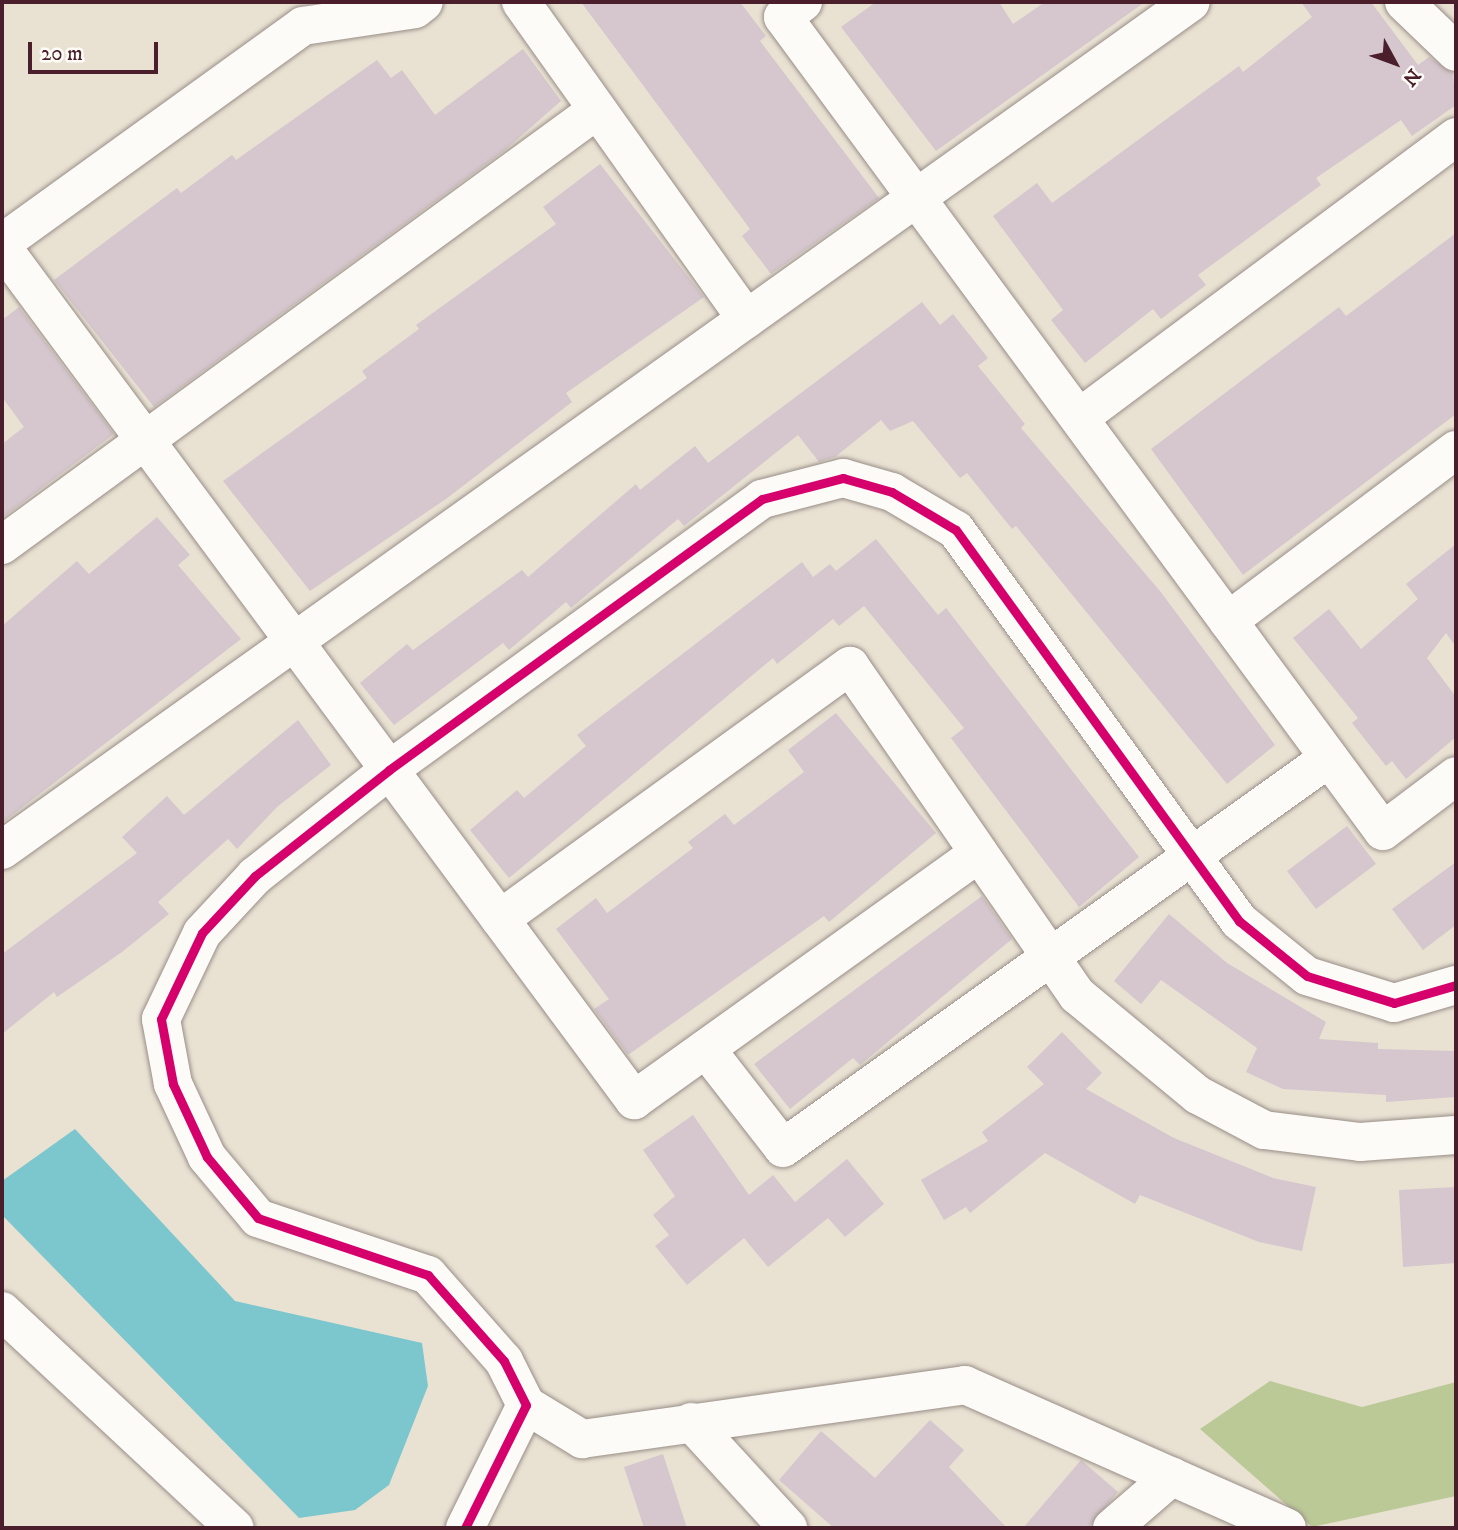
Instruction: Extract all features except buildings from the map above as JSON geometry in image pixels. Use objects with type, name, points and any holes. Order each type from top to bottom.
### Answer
[{"type":"street","points":[[424,2],[415,9],[303,26],[2,245],[634,1100],[979,853]]},
{"type":"street","points":[[521,2],[746,319]]},
{"type":"street","points":[[803,2],[783,17],[1383,831],[1456,776]]},
{"type":"street","points":[[2,850],[1191,2]]},
{"type":"street","points":[[1404,2],[1456,52]]},
{"type":"street","points":[[2,545],[597,110]]},
{"type":"street","points":[[1079,418],[1456,137]]},
{"type":"street","points":[[1228,621],[1456,450]]},
{"type":"street","points":[[1287,1528],[965,1385],[582,1439],[526,1405],[503,1361],[428,1275],[258,1218],[208,1157],[173,1083],[161,1018],[202,933],[255,876],[389,770],[762,499],[843,478],[892,492],[956,530],[1239,921],[1307,976],[1394,1003],[1456,985]]},
{"type":"street","points":[[500,919],[850,666],[1077,995],[1198,1095],[1264,1130],[1360,1142],[1456,1135]]},
{"type":"street","points":[[706,1049],[783,1148],[1329,758]]},
{"type":"street","points":[[2,1311],[235,1528]]},
{"type":"street","points":[[465,1528],[526,1405]]},
{"type":"street","points":[[691,1422],[788,1528]]},
{"type":"street","points":[[1112,1528],[1172,1476]]},
{"type":"green space","points":[[1270,1381],[1362,1407],[1456,1382],[1456,1496],[1312,1527],[1200,1429]]},
{"type":"water","points":[[75,1129],[235,1301],[422,1343],[428,1386],[389,1485],[355,1510],[299,1518],[2,1215],[2,1181]]},
{"type":"cycle path","points":[[465,1528],[526,1405],[504,1361],[428,1275],[258,1218],[207,1157],[173,1084],[161,1019],[202,933],[255,876],[389,770],[762,499],[843,478],[892,492],[956,530],[1239,921],[1307,976],[1394,1003],[1456,985]]}]
